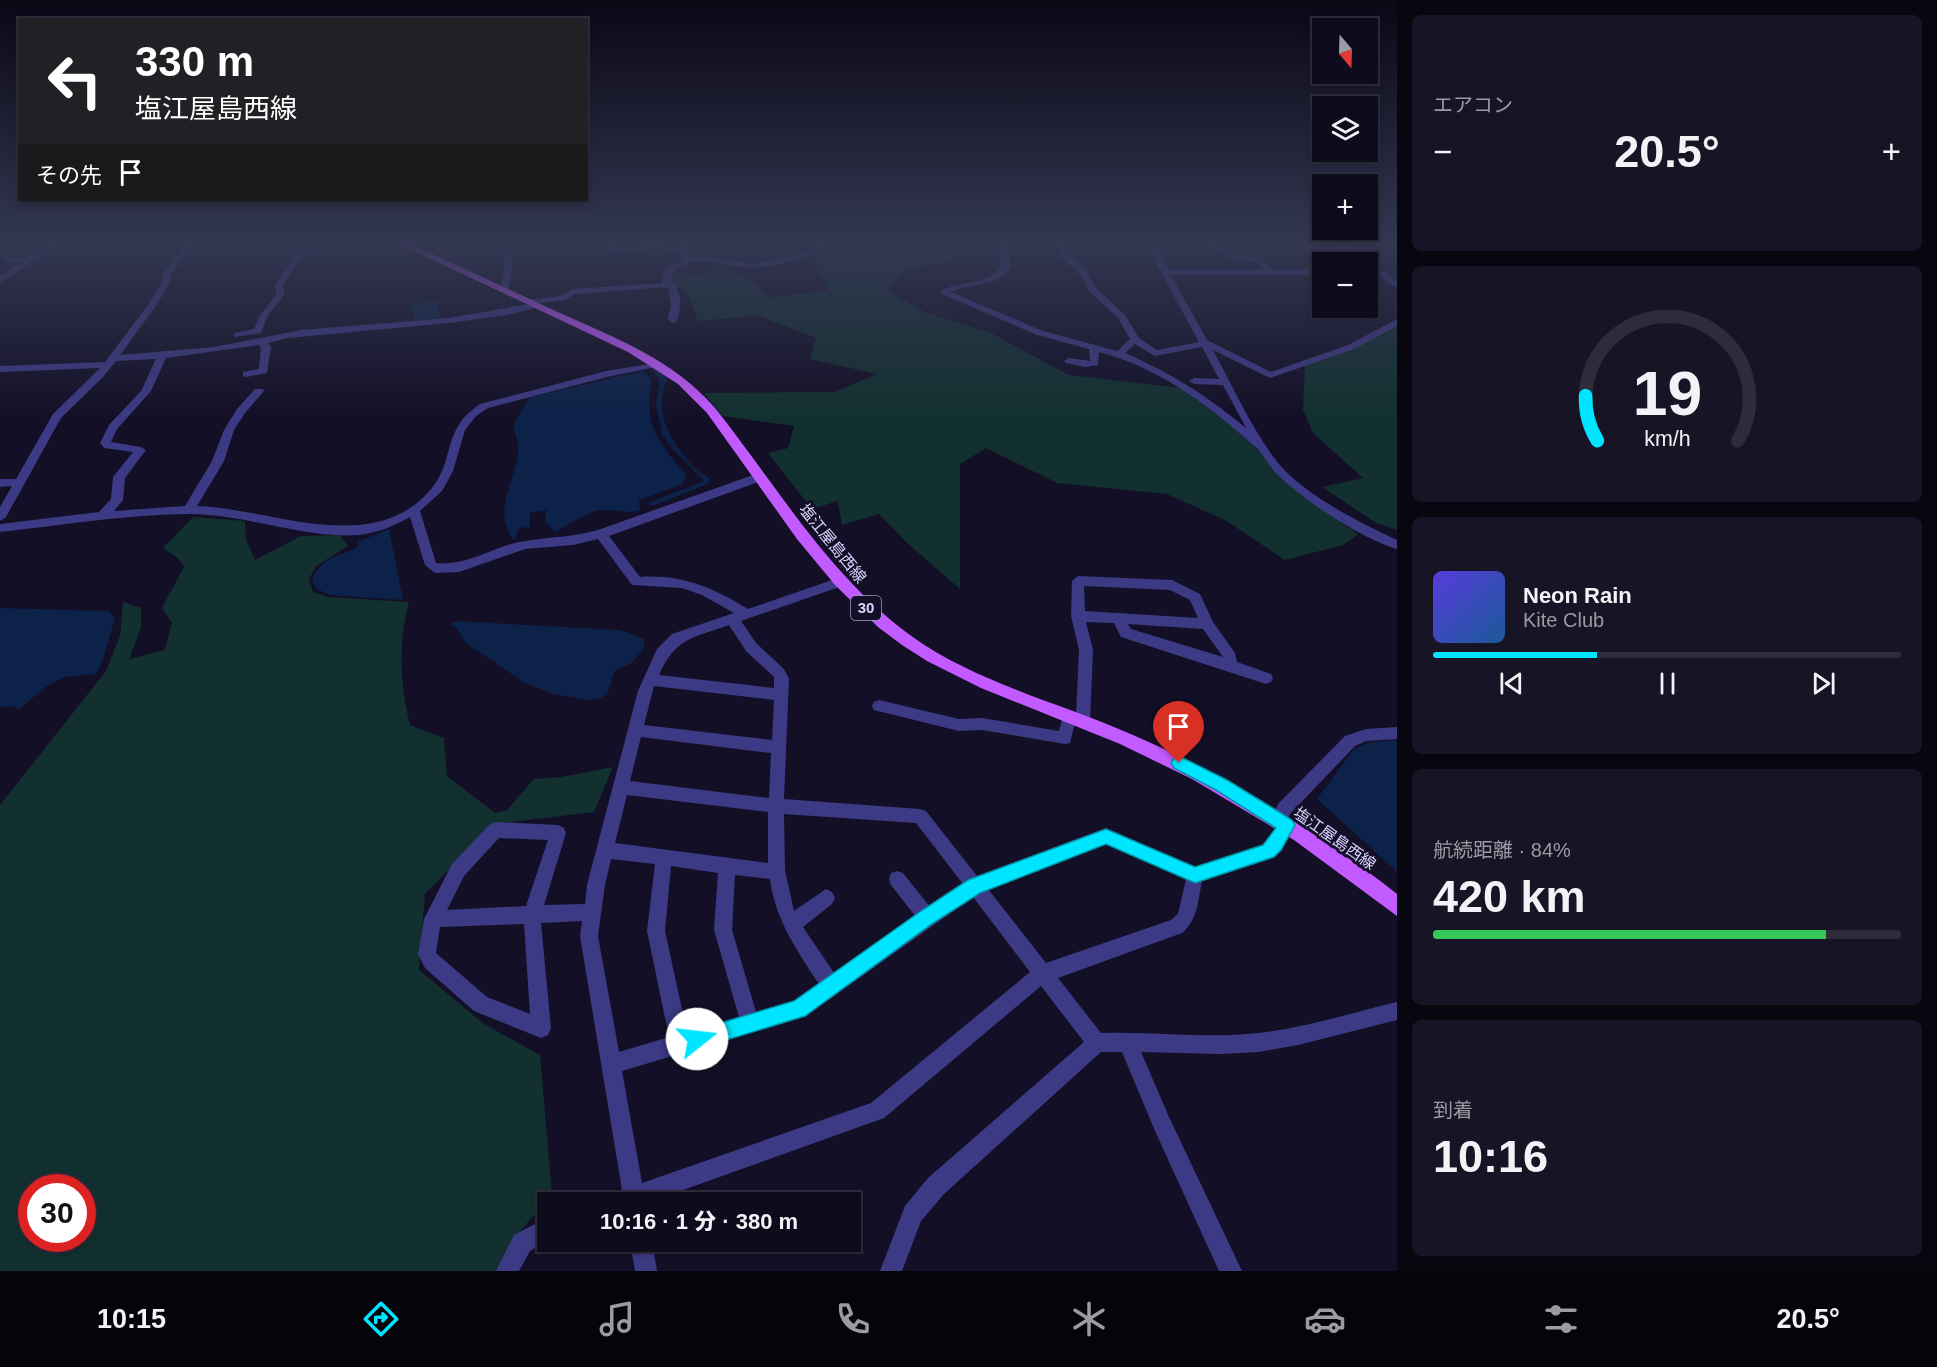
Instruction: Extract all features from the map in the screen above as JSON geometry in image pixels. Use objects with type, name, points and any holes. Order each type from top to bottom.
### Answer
[{"type":"main road","name":"塩江屋島西線","points":[[524,300],[636,351],[684,382],[699,397],[840,582],[889,628],[922,651],[977,680],[1076,719],[1194,770],[1282,823],[1397,906]]},
{"type":"street","points":[[0,516],[57,416],[100,375],[155,300]]},
{"type":"street","points":[[237,335],[258,331],[261,316],[277,300]]},
{"type":"street","points":[[0,369],[163,356],[261,342],[293,334],[420,324],[508,312],[547,300]]},
{"type":"street","points":[[673,320],[675,300]]},
{"type":"street","points":[[961,300],[1040,333],[1119,354],[1133,360],[1167,377],[1211,404],[1260,445]]},
{"type":"street","points":[[1106,300],[1122,317],[1135,340],[1155,353],[1205,343],[1270,375],[1351,347],[1397,322]]},
{"type":"street","points":[[1181,300],[1260,445],[1277,468],[1324,507],[1397,545]]},
{"type":"street","points":[[1119,354],[1135,340]]},
{"type":"street","points":[[246,374],[264,371],[266,347],[261,342]]},
{"type":"street","points":[[1070,361],[1095,363],[1094,347]]},
{"type":"street","points":[[102,516],[117,500],[119,477],[141,450],[108,446],[105,443],[106,438],[120,416],[144,394],[163,356]]},
{"type":"street","points":[[1133,360],[1133,371]]},
{"type":"street","points":[[0,528],[102,516],[189,510],[358,532],[382,526],[414,511],[429,499],[442,482],[460,427],[474,412],[495,403],[606,374],[658,364]]},
{"type":"street","points":[[1194,381],[1226,382]]},
{"type":"street","points":[[189,510],[218,461],[229,430],[259,391]]},
{"type":"street","points":[[414,511],[427,558],[435,568],[459,567],[534,543],[573,541],[601,534],[760,477]]},
{"type":"street","points":[[0,483],[20,482]]},
{"type":"street","points":[[601,534],[637,582],[666,580],[697,586],[739,617],[751,647],[779,673],[782,679],[782,695],[777,872],[784,909],[832,986]]},
{"type":"street","points":[[879,706],[959,725],[982,724],[1065,738],[1076,719],[1086,650],[1078,616],[1078,581],[1172,585],[1195,597],[1207,624],[1230,657],[1230,665]]},
{"type":"street","points":[[628,1192],[611,1064],[589,936],[605,850],[650,680],[662,652],[676,638],[840,582]]},
{"type":"street","points":[[1078,616],[1207,624]]},
{"type":"street","points":[[1119,619],[1126,633],[1266,678]]},
{"type":"street","points":[[650,680],[782,695]]},
{"type":"street","points":[[635,730],[779,747]]},
{"type":"street","points":[[611,1064],[799,1009],[974,886],[1106,836],[1195,875],[1268,851],[1275,845],[1282,823],[1299,793],[1350,741],[1366,735],[1397,733]]},
{"type":"street","points":[[621,787],[778,806],[920,816],[1096,1043]]},
{"type":"street","points":[[495,830],[558,832],[532,915],[541,1028],[481,1004],[431,962],[427,954],[433,919],[458,870],[495,830]]},
{"type":"street","points":[[605,850],[777,872]]},
{"type":"street","points":[[664,857],[656,931],[680,1044]]},
{"type":"street","points":[[727,865],[723,930],[750,1024]]},
{"type":"street","points":[[656,1192],[877,1111],[1042,974],[1176,927],[1186,919],[1195,875]]},
{"type":"street","points":[[897,879],[927,917]]},
{"type":"street","points":[[792,924],[826,898]]},
{"type":"street","points":[[433,919],[592,912]]},
{"type":"street","points":[[891,1271],[913,1214],[936,1186],[1096,1043],[1127,1041],[1240,1044],[1275,1040],[1397,1011]]},
{"type":"street","points":[[1127,1041],[1162,1124],[1232,1271]]},
{"type":"street","points":[[507,1271],[522,1243],[537,1234]]},
{"type":"street","points":[[643,1252],[646,1271]]},
{"type":"green space","points":[[690,300],[904,300],[927,313],[991,333],[1069,375],[1181,388],[1229,423],[1310,500],[1358,534],[1343,545],[1285,560],[1225,520],[1167,494],[1057,483],[986,448],[960,464],[960,589],[907,543],[879,514],[842,525],[838,501],[812,509],[768,453],[788,448],[794,426],[722,416],[704,393],[835,392],[877,374],[810,359],[816,338],[759,316],[698,321]]},
{"type":"green space","points":[[1397,325],[1397,530],[1376,523],[1322,487],[1363,478],[1313,433],[1303,410],[1305,364]]},
{"type":"green space","points":[[193,517],[245,521],[246,540],[255,560],[301,536],[340,535],[348,546],[316,566],[309,579],[313,592],[328,597],[409,602],[403,632],[402,679],[410,725],[444,738],[447,776],[495,813],[507,810],[534,779],[561,777],[613,767],[594,812],[493,824],[425,894],[419,970],[484,1024],[540,1055],[552,1192],[537,1192],[537,1212],[517,1235],[498,1271],[0,1271],[0,805],[106,671],[120,636],[123,602],[141,608],[141,628],[129,659],[165,650],[172,623],[162,608],[184,567],[178,558],[163,548]]},
{"type":"water","points":[[438,301],[439,318],[416,322],[410,305]]},
{"type":"water","points":[[650,369],[655,369],[668,377],[663,390],[663,416],[673,440],[680,451],[698,471],[707,476],[710,482],[652,506],[648,503],[704,481],[671,447],[662,434],[656,406],[660,380]]},
{"type":"water","points":[[643,371],[652,380],[651,420],[661,442],[686,474],[683,484],[639,500],[640,510],[597,511],[555,532],[545,522],[546,510],[530,513],[530,527],[519,528],[513,540],[504,514],[517,457],[518,444],[513,426],[530,397]]},
{"type":"water","points":[[389,529],[403,600],[330,595],[317,589],[312,579],[326,561],[359,546],[357,542]]},
{"type":"water","points":[[0,608],[109,611],[115,618],[103,660],[96,674],[64,677],[47,686],[19,709],[12,706],[0,707]]},
{"type":"water","points":[[454,621],[620,630],[644,639],[644,649],[630,664],[614,672],[608,692],[601,698],[589,700],[553,694],[525,683],[466,643],[451,624]]},
{"type":"water","points":[[1397,740],[1397,872],[1317,799],[1354,749],[1370,742]]},
{"type":"route","points":[[697,1039],[799,1009],[974,886],[1106,836],[1195,875],[1268,851],[1275,845],[1286,825],[1221,785],[1179,763]]}]
